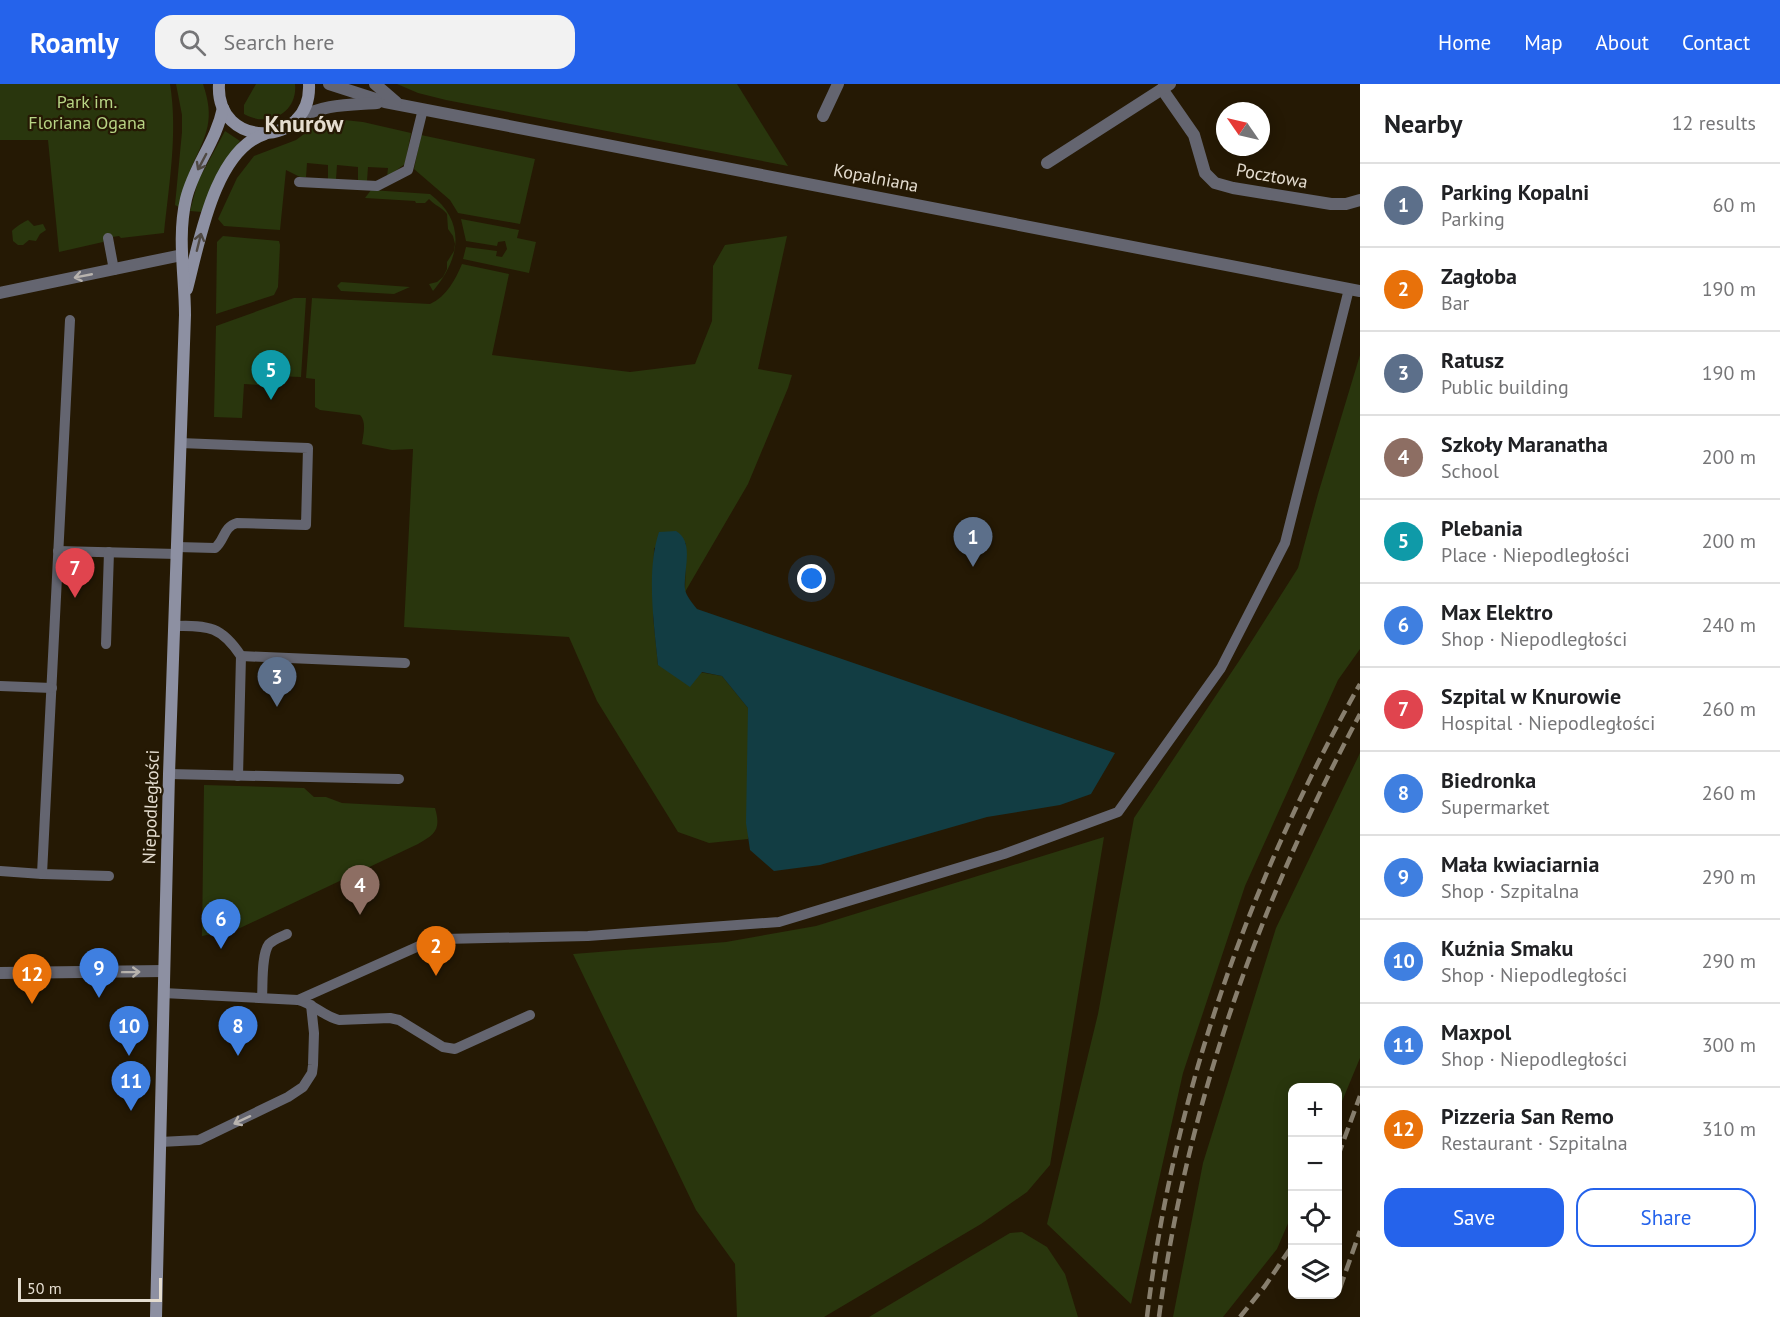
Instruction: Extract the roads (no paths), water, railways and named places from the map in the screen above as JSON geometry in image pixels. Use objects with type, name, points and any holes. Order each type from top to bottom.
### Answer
[{"type":"main road","points":[[297,119],[306,103],[309,84]]},
{"type":"main road","points":[[220,96],[233,122],[255,133],[265,134]]},
{"type":"main road","name":"Niepodległości","points":[[156,1317],[169,774],[185,299],[182,255],[186,200],[191,183],[215,136],[220,96]]},
{"type":"main road","name":"Niepodległości","points":[[185,299],[206,218],[215,193],[230,164],[242,148],[254,138],[283,129],[297,119]]},
{"type":"street","points":[[213,84],[220,96]]},
{"type":"street","name":"Kopalniana","points":[[328,84],[399,105],[1354,290]]},
{"type":"street","points":[[375,84],[399,105]]},
{"type":"street","points":[[823,116],[838,84]]},
{"type":"street","name":"Pocztowa","points":[[1047,163],[1166,86],[1194,135],[1205,173],[1215,183],[1331,204],[1352,203],[1360,200]]},
{"type":"street","name":"Kopalniana","points":[[297,119],[327,106],[385,102]]},
{"type":"street","points":[[0,293],[182,255]]},
{"type":"street","points":[[0,973],[164,971]]},
{"type":"lane","points":[[299,182],[377,186],[408,170],[423,109]]},
{"type":"lane","points":[[108,237],[114,270]]},
{"type":"lane","points":[[298,1000],[418,946],[443,939],[588,936],[779,922],[1004,854],[1118,812],[1221,668],[1285,543],[1354,290]]},
{"type":"lane","points":[[42,874],[70,320]]},
{"type":"lane","points":[[58,551],[109,552],[215,548],[219,545],[227,528],[237,523],[306,525],[308,448],[180,443]]},
{"type":"lane","points":[[106,644],[109,552]]},
{"type":"lane","points":[[175,626],[201,626],[219,630],[241,656],[238,776]]},
{"type":"lane","points":[[241,656],[405,663]]},
{"type":"lane","points":[[0,686],[52,688]]},
{"type":"lane","points":[[169,774],[399,779]]},
{"type":"lane","points":[[0,871],[110,876]]},
{"type":"lane","points":[[261,998],[265,954],[268,946],[273,940],[287,934]]},
{"type":"lane","points":[[163,993],[298,1000],[339,1020],[390,1018],[399,1020],[449,1049],[455,1049],[530,1015]]},
{"type":"lane","points":[[160,1142],[199,1140],[294,1094],[303,1087],[312,1073],[314,1034],[311,1005]]},
{"type":"water","points":[[676,531],[682,536],[687,549],[686,592],[697,609],[1115,753],[1091,794],[1060,805],[987,817],[820,865],[774,871],[750,850],[746,823],[748,708],[722,676],[702,672],[690,687],[658,665],[652,598],[655,547],[659,532]]},
{"type":"railway","points":[[1147,1317],[1159,1234],[1176,1151],[1197,1070],[1222,990],[1251,911],[1284,834],[1320,758],[1360,684]]},
{"type":"railway","points":[[1159,1317],[1171,1238],[1188,1160],[1208,1083],[1232,1006],[1290,857],[1360,714]]},
{"type":"railway","points":[[1342,1145],[1360,1096]]},
{"type":"railway","points":[[1342,1282],[1360,1231]]},
{"type":"railway","points":[[1240,1317],[1288,1252]]},
{"type":"place","name":"Plebania","points":[[271,400]]},
{"type":"place","name":"Parking Kopalni","points":[[973,567]]},
{"type":"place","name":"Szpital w Knurowie","points":[[75,598]]},
{"type":"place","name":"Ratusz","points":[[277,707]]},
{"type":"place","name":"Szkoły Maranatha","points":[[360,915]]},
{"type":"place","name":"Max Elektro","points":[[221,949]]},
{"type":"place","name":"Zagłoba","points":[[436,976]]},
{"type":"place","name":"Mała kwiaciarnia","points":[[99,998]]},
{"type":"place","name":"Pizzeria San Remo","points":[[32,1004]]},
{"type":"place","name":"Kuźnia Smaku","points":[[129,1056]]},
{"type":"place","name":"Biedronka","points":[[238,1056]]},
{"type":"place","name":"Maxpol","points":[[131,1111]]},
{"type":"district","name":"Knurów","points":[[304,124]]},
{"type":"park label","name":"Park im. Floriana Ogana","points":[[87,112]]}]
